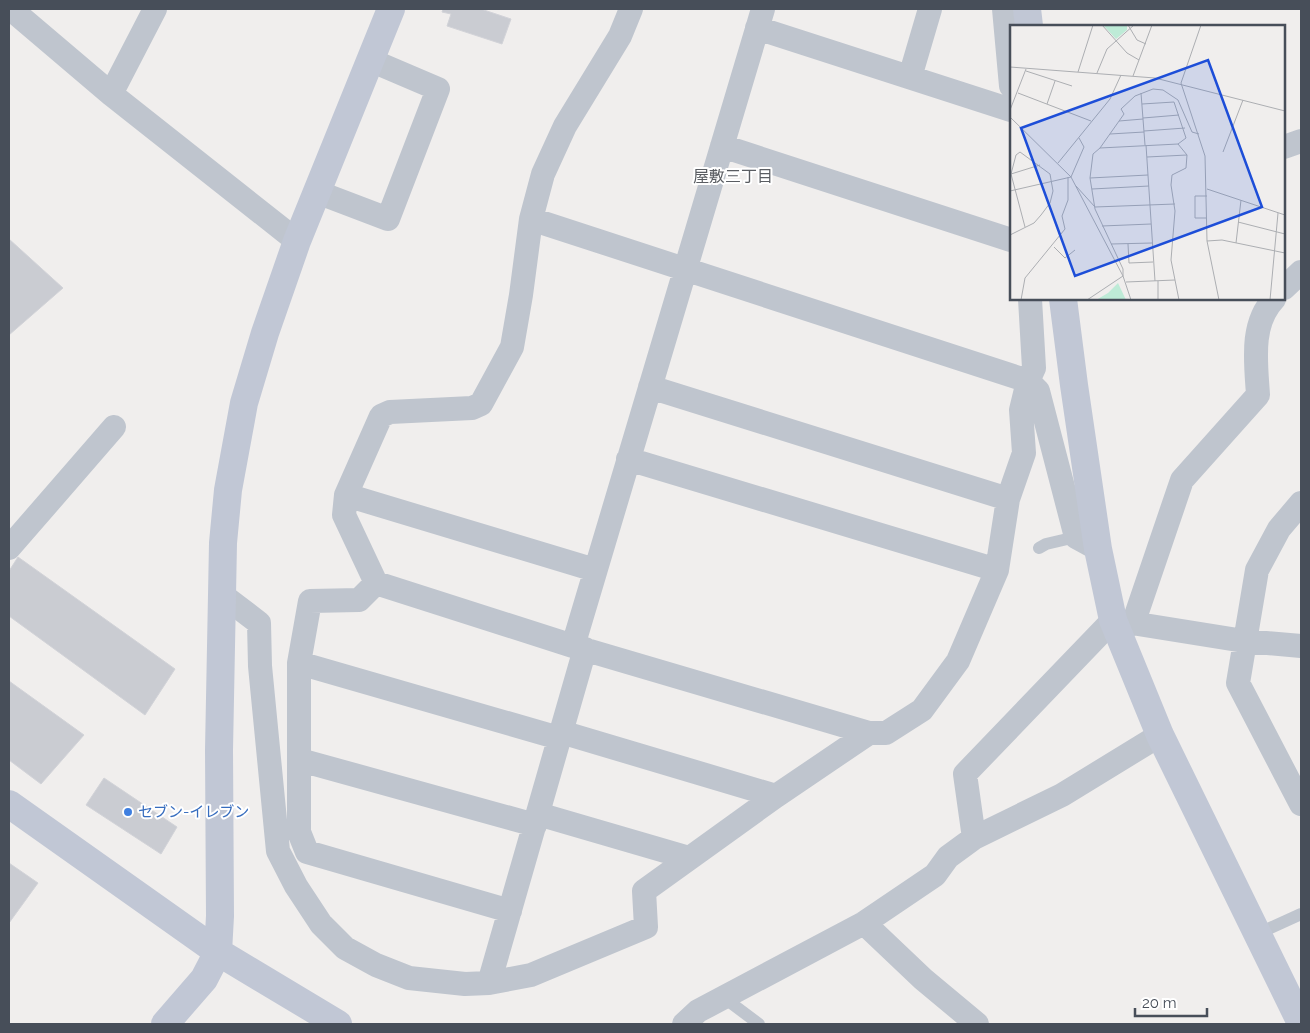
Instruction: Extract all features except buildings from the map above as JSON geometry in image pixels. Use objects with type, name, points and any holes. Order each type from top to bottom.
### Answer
[{"type":"street","points":[[11,9],[112,94],[297,241]]},
{"type":"street","points":[[112,94],[155,9]]},
{"type":"street","points":[[165,1024],[204,979],[218,952],[220,916],[219,750],[222,543],[228,490],[244,403],[265,333],[297,241],[391,9]]},
{"type":"street","points":[[631,9],[620,36],[565,126],[543,174],[531,219],[522,296],[512,347],[481,404],[472,408],[390,412],[381,416],[346,495],[344,515],[376,583],[579,647],[869,733],[886,733],[922,710],[958,661],[997,570],[1008,499],[1024,453],[1021,410],[1028,381],[1034,368],[1030,300]]},
{"type":"street","points":[[910,77],[930,9]]},
{"type":"street","points":[[1004,9],[1010,75]]},
{"type":"street","points":[[1027,9],[1029,25]]},
{"type":"street","points":[[489,983],[560,735],[595,570],[760,18],[910,77],[1010,110]]},
{"type":"street","points":[[317,192],[388,218],[438,89],[370,60]]},
{"type":"street","points":[[1285,147],[1301,141]]},
{"type":"street","points":[[722,146],[1010,240]]},
{"type":"street","points":[[531,219],[1028,381],[1038,391],[1087,543],[1123,622],[1160,735],[1301,1023]]},
{"type":"street","points":[[1285,287],[1301,272]]},
{"type":"street","points":[[1063,300],[1074,384],[1087,543]]},
{"type":"street","points":[[974,838],[965,774],[1123,622],[1182,480],[1258,395],[1255,341],[1266,307],[1273,300]]},
{"type":"street","points":[[650,388],[1008,499]]},
{"type":"street","points":[[9,548],[114,427]]},
{"type":"street","points":[[628,459],[997,570]]},
{"type":"street","points":[[346,495],[595,570]]},
{"type":"street","points":[[1301,503],[1292,526],[1257,570],[1238,683],[1290,763],[1301,804]]},
{"type":"street","points":[[376,583],[359,600],[310,601],[299,663],[299,832],[307,852],[510,911]]},
{"type":"street","points":[[221,594],[259,623],[260,666],[278,851],[296,886],[321,924],[345,948],[376,966],[409,978],[465,984],[489,983],[531,975],[646,927],[644,891],[776,796],[869,733]]},
{"type":"street","points":[[1123,622],[1244,641],[1301,646]]},
{"type":"street","points":[[299,663],[776,796]]},
{"type":"street","points":[[684,1024],[698,1011],[864,923],[935,875],[948,857],[974,838],[1062,795],[1160,735]]},
{"type":"street","points":[[300,760],[689,858]]},
{"type":"street","points":[[9,804],[218,952],[338,1024]]},
{"type":"street","points":[[864,923],[923,978],[977,1024]]},
{"type":"lane","points":[[1039,548],[1046,544],[1087,543]]},
{"type":"lane","points":[[1257,934],[1301,914]]},
{"type":"lane","points":[[723,997],[759,1024]]},
{"type":"place","name":"セブン-イレブン","points":[[128,812]]},
{"type":"district","name":"屋敷三丁目","points":[[733,176]]}]
